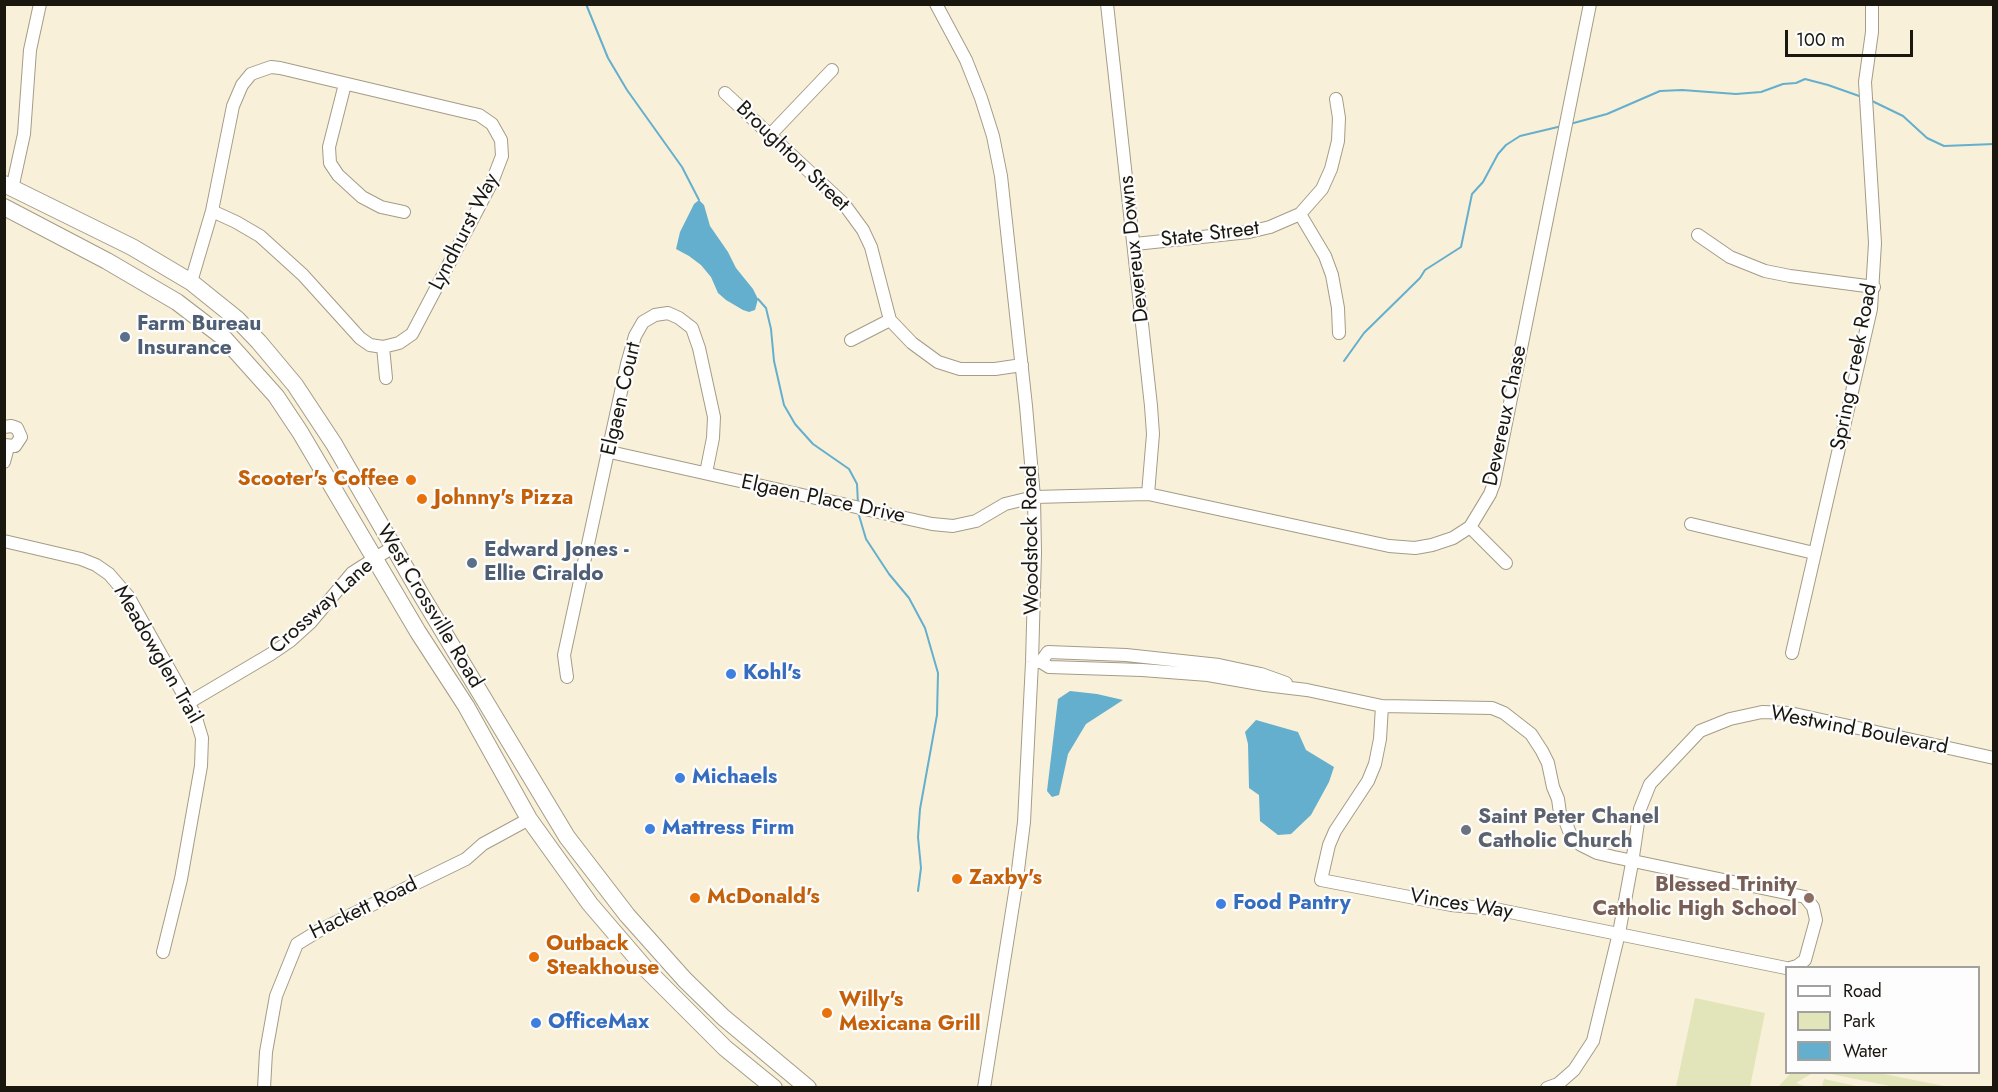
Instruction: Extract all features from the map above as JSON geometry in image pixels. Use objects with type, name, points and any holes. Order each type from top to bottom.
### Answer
[{"type":"main road","points":[[5,208],[8,186]]},
{"type":"main road","name":"West Crossville Road","points":[[8,186],[132,247],[191,282],[237,319],[259,342],[295,385],[334,444],[567,837],[620,906],[685,980],[716,1010],[808,1088]]},
{"type":"main road","name":"West Crossville Road","points":[[5,208],[107,261],[177,302],[224,338],[276,396],[300,432],[418,632],[466,706],[529,819],[590,904],[645,968],[725,1048],[774,1088]]},
{"type":"street","points":[[8,186],[24,134],[30,50],[40,4]]},
{"type":"street","name":"Woodstock Road","points":[[936,4],[966,60],[981,98],[993,136],[1001,176],[1034,497],[1036,662],[1022,832],[984,1088]]},
{"type":"street","name":"Devereux Downs","points":[[1107,4],[1135,244],[1153,434],[1148,494]]},
{"type":"street","name":"Devereux Chase","points":[[1470,527],[1494,483],[1590,4]]},
{"type":"street","name":"Spring Creek Road","points":[[1792,653],[1867,332],[1874,287],[1875,243],[1865,82],[1872,32],[1872,4]]},
{"type":"street","name":"Lyndhurst Way","points":[[191,282],[212,211],[233,106],[242,85],[251,74],[271,67],[280,68],[479,116],[498,131],[503,148],[500,164],[412,334],[399,343],[383,347]]},
{"type":"street","points":[[771,134],[832,70]]},
{"type":"street","points":[[345,84],[329,147],[330,163],[338,175],[362,197],[381,207],[404,212]]},
{"type":"street","name":"Broughton Street","points":[[725,93],[844,204],[863,230],[871,247],[891,320],[912,343],[938,362],[960,369],[995,369],[1022,365]]},
{"type":"street","name":"State Street","points":[[1135,244],[1249,232],[1270,227],[1300,214],[1322,189],[1331,169],[1338,141],[1339,118],[1336,99]]},
{"type":"street","points":[[212,211],[260,236],[303,275],[360,338],[370,345],[383,347],[386,378]]},
{"type":"street","points":[[1300,214],[1325,256],[1332,275],[1338,308],[1339,333]]},
{"type":"street","points":[[1698,235],[1730,256],[1765,271],[1874,287]]},
{"type":"street","name":"Elgaen Court","points":[[567,677],[564,655],[635,336],[643,322],[655,315],[668,313],[679,318],[692,328],[699,348],[714,417],[713,438],[706,473]]},
{"type":"street","points":[[851,340],[891,320]]},
{"type":"street","points":[[4,427],[14,426],[21,434],[18,444],[6,446],[4,462]]},
{"type":"street","name":"Elgaen Place Drive","points":[[610,452],[932,524],[953,526],[976,521],[1005,504],[1034,497]]},
{"type":"street","points":[[1034,497],[1148,494],[1414,548],[1453,538],[1470,527],[1506,563]]},
{"type":"street","points":[[1690,524],[1814,553]]},
{"type":"street","name":"Meadowglen Trail","points":[[4,541],[81,559],[109,574],[128,596],[199,726],[202,751],[181,879],[163,951]]},
{"type":"street","name":"Crossway Lane","points":[[188,703],[290,641],[311,622],[352,573],[393,547]]},
{"type":"street","name":"Vinces Way","points":[[1036,662],[1048,652],[1186,660],[1245,670],[1307,690],[1382,706],[1492,708],[1504,713],[1531,734],[1548,763],[1560,813],[1571,836],[1581,845],[1597,853],[1805,897],[1813,907],[1816,920],[1805,960],[1797,966]]},
{"type":"street","name":"Vinces Way","points":[[1382,706],[1380,739],[1375,764],[1368,781],[1335,831],[1329,844],[1321,880],[1451,905],[1495,909],[1785,967]]},
{"type":"street","name":"Westwind Boulevard","points":[[1547,1088],[1558,1084],[1574,1070],[1593,1041],[1618,933],[1640,809],[1650,784],[1700,731],[1730,719],[1762,712],[1790,713],[1994,758]]},
{"type":"street","name":"Hackett Road","points":[[264,1088],[266,1052],[276,996],[297,944],[320,930],[466,859],[483,844],[529,819]]},
{"type":"green space","points":[[1695,998],[1765,1013],[1750,1087],[1676,1087]]},
{"type":"green space","points":[[1790,1074],[1811,1074],[1796,1083],[1807,1087],[1778,1087]]},
{"type":"green space","points":[[1831,1074],[1884,1074],[1949,1087],[1895,1087]]},
{"type":"green space","points":[[1824,1079],[1861,1087],[1822,1087]]},
{"type":"water","points":[[699,200],[704,205],[710,226],[736,268],[753,289],[758,299],[755,310],[749,312],[743,310],[726,300],[718,293],[711,277],[701,265],[676,249],[680,232],[694,204]]},
{"type":"water","points":[[1070,691],[1123,700],[1086,724],[1068,754],[1059,795],[1052,797],[1047,791],[1058,699]]},
{"type":"water","points":[[1256,720],[1298,732],[1306,750],[1334,767],[1329,782],[1311,815],[1291,834],[1278,835],[1260,821],[1259,795],[1249,788],[1248,744],[1245,732]]},
{"type":"waterway","points":[[586,4],[608,58],[627,90],[682,167],[699,200]]},
{"type":"waterway","points":[[1570,124],[1607,114],[1660,91],[1682,90],[1736,94],[1761,92],[1805,79],[1862,97]]},
{"type":"waterway","points":[[1870,100],[1903,116],[1927,138],[1944,146],[1994,144]]},
{"type":"waterway","points":[[1344,361],[1364,333],[1420,278],[1425,270],[1461,247],[1472,194],[1483,182],[1498,154],[1506,145],[1520,136],[1562,126]]},
{"type":"waterway","points":[[758,299],[766,308],[771,329],[774,361],[784,405],[795,424],[813,444],[849,469],[857,484],[858,504]]},
{"type":"waterway","points":[[858,512],[866,539],[889,574],[909,598],[925,628],[938,673],[937,715],[920,809],[918,837],[921,868],[918,891]]},
{"type":"place","name":"Farm Bureau Insurance","points":[[125,337]]},
{"type":"place","name":"Scooter's Coffee","points":[[411,480]]},
{"type":"place","name":"Johnny's Pizza","points":[[422,499]]},
{"type":"place","name":"Edward Jones - Ellie Ciraldo","points":[[472,563]]},
{"type":"place","name":"Kohl's","points":[[731,674]]},
{"type":"place","name":"Michaels","points":[[680,778]]},
{"type":"place","name":"Mattress Firm","points":[[650,829]]},
{"type":"place","name":"Saint Peter Chanel Catholic Church","points":[[1466,830]]},
{"type":"place","name":"Zaxby's","points":[[957,879]]},
{"type":"place","name":"McDonald's","points":[[695,898]]},
{"type":"place","name":"Blessed Trinity Catholic High School","points":[[1809,898]]},
{"type":"place","name":"Food Pantry","points":[[1221,904]]},
{"type":"place","name":"Outback Steakhouse","points":[[534,957]]},
{"type":"place","name":"Willy's Mexicana Grill","points":[[827,1013]]},
{"type":"place","name":"OfficeMax","points":[[536,1023]]}]
